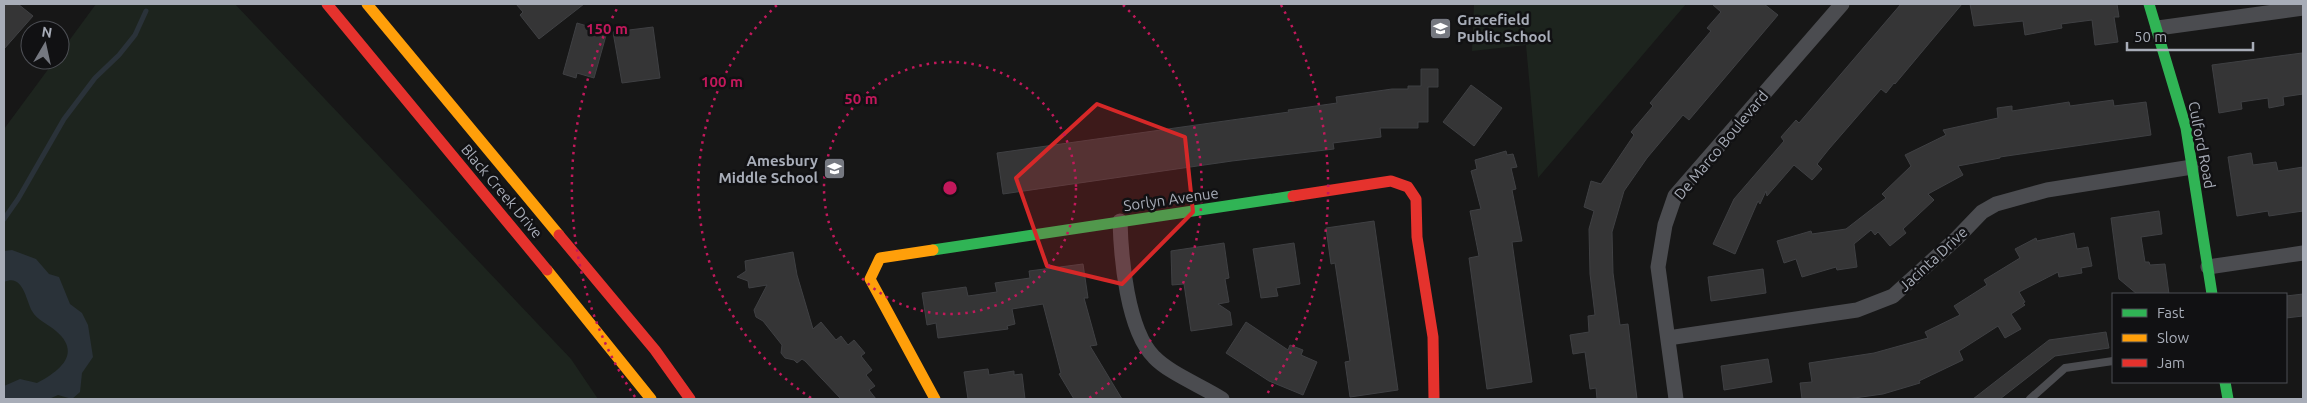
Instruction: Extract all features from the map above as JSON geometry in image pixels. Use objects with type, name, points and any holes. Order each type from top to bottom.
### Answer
[{"type":"main road","name":"Black Creek Drive","points":[[328,4],[618,356],[651,399]]},
{"type":"main road","name":"Black Creek Drive","points":[[367,4],[631,320],[690,399]]},
{"type":"main road","name":"Culford Road","points":[[2149,4],[2158,28],[2186,128],[2212,293]]},
{"type":"main road","name":"Sorlyn Avenue","points":[[935,399],[870,279],[880,258],[1120,221],[1380,185],[1391,181],[1408,187],[1416,198],[1417,237],[1433,337],[1434,399]]},
{"type":"main road","points":[[2225,383],[2228,399]]},
{"type":"street","name":"De Marco Boulevard","points":[[1676,399],[1658,267],[1665,225],[1675,196],[1842,4]]},
{"type":"street","points":[[2158,28],[2303,8]]},
{"type":"street","name":"Jacinta Drive","points":[[1668,338],[1857,310],[1893,296],[1957,238],[1982,212],[1996,204],[2047,190],[2192,167]]},
{"type":"street","points":[[1120,221],[1124,275],[1141,337],[1153,357],[1171,370],[1222,399]]},
{"type":"street","points":[[2208,267],[2303,253]]},
{"type":"lane","points":[[2030,399],[2065,368],[2112,361]]},
{"type":"highlighted area","points":[[1097,104],[1185,137],[1193,212],[1122,284],[1047,266],[1016,178]]},
{"type":"shaded area","points":[[96,4],[235,4],[571,359],[598,399],[4,399],[4,129],[48,70],[70,70],[70,39]]},
{"type":"shaded area","points":[[1474,4],[1686,4],[1538,178],[1526,45],[1472,51]]},
{"type":"shaded area","points":[[12,250],[36,259],[49,274],[59,277],[70,304],[82,313],[88,325],[93,357],[82,373],[80,392],[72,399],[58,395],[49,399],[4,399],[4,386],[20,379],[37,383],[59,368],[67,355],[64,339],[34,314],[20,284],[10,280],[4,282],[4,251]]},
{"type":"building","points":[[4,4],[18,4],[33,16],[29,20],[20,20],[20,31],[4,49]]},
{"type":"building","points":[[516,4],[584,4],[539,39],[520,15],[523,12]]},
{"type":"building","points":[[1712,4],[1764,4],[1778,15],[1689,120],[1683,115],[1647,158],[1624,191],[1612,232],[1613,273],[1620,325],[1628,324],[1637,399],[1597,399],[1596,388],[1590,389],[1585,352],[1573,354],[1570,335],[1589,332],[1588,316],[1595,315],[1590,274],[1589,229],[1594,211],[1584,207],[1591,181],[1601,184],[1634,135],[1631,132],[1653,106],[1650,103],[1711,31],[1707,28],[1721,12]]},
{"type":"building","points":[[1901,4],[1962,4],[1895,84],[1886,93],[1881,89],[1829,149],[1817,164],[1822,169],[1812,180],[1794,165],[1767,196],[1766,191],[1760,204],[1758,201],[1735,254],[1713,244],[1734,199],[1784,141],[1781,137],[1796,120],[1799,123]]},
{"type":"building","points":[[1970,4],[2117,4],[2119,17],[2114,17],[2118,42],[2095,45],[2092,20],[2061,24],[2062,28],[2025,35],[2023,21],[1974,26]]},
{"type":"building","points":[[577,23],[607,32],[594,78],[577,73],[576,78],[563,74]]},
{"type":"building","points":[[653,27],[660,78],[622,83],[613,32]]},
{"type":"building","points":[[2302,53],[2303,94],[2283,97],[2284,105],[2269,108],[2268,98],[2241,102],[2242,109],[2219,113],[2212,65]]},
{"type":"building","points":[[1421,69],[1438,69],[1438,87],[1428,87],[1428,122],[1418,122],[1418,128],[1380,128],[1381,137],[1333,143],[1334,149],[1232,161],[1003,194],[997,153],[1289,112],[1288,110],[1337,103],[1336,97],[1392,89],[1408,89],[1408,86],[1421,86]]},
{"type":"building","points":[[1471,85],[1502,108],[1474,146],[1443,122]]},
{"type":"building","points":[[2113,100],[2114,106],[2146,102],[2151,135],[2000,157],[1958,166],[1963,175],[1928,194],[1934,200],[1903,229],[1906,233],[1890,246],[1878,232],[1875,235],[1871,230],[1854,244],[1857,267],[1837,270],[1836,267],[1802,277],[1796,259],[1784,263],[1777,241],[1811,231],[1812,234],[1846,229],[1886,198],[1882,194],[1911,166],[1905,155],[1946,135],[1943,130],[1998,118],[1997,108],[2012,106],[2012,111],[2069,102],[2070,106]]},
{"type":"building","points":[[1506,151],[1507,155],[1513,154],[1517,167],[1511,168],[1516,189],[1512,190],[1522,241],[1512,242],[1532,382],[1487,389],[1469,258],[1479,256],[1470,211],[1481,209],[1471,171],[1477,169],[1475,160]]},
{"type":"building","points":[[2251,153],[2253,165],[2276,162],[2278,171],[2303,167],[2303,211],[2269,216],[2268,211],[2237,216],[2228,157]]},
{"type":"building","points":[[2159,211],[2162,234],[2141,237],[2145,262],[2149,262],[2150,265],[2165,264],[2169,293],[2136,293],[2119,279],[2111,218]]},
{"type":"building","points":[[1374,221],[1398,390],[1350,397],[1345,362],[1350,361],[1335,263],[1331,264],[1326,228]]},
{"type":"building","points":[[2074,233],[2077,249],[2088,247],[2092,266],[2081,268],[2082,273],[2059,277],[2058,272],[2019,292],[2025,305],[2011,314],[2021,329],[2005,338],[1998,326],[1959,351],[1963,360],[1919,381],[1920,383],[1883,394],[1847,399],[1802,399],[1800,383],[1812,382],[1809,363],[1874,353],[1928,338],[1925,332],[1960,315],[1954,306],[1987,285],[1984,280],[2020,258],[2015,249],[2036,238],[2037,241]]},
{"type":"building","points":[[1224,243],[1229,278],[1225,279],[1229,302],[1218,304],[1230,312],[1232,325],[1191,331],[1184,284],[1172,285],[1171,251]]},
{"type":"building","points":[[1294,243],[1300,284],[1276,288],[1278,296],[1261,298],[1253,249]]},
{"type":"building","points":[[793,252],[797,275],[813,329],[821,322],[836,340],[841,336],[848,345],[854,340],[865,353],[861,356],[872,370],[866,375],[875,386],[869,390],[876,399],[841,399],[805,361],[802,359],[797,363],[794,360],[785,358],[781,353],[782,345],[763,321],[756,317],[754,310],[767,285],[749,288],[748,281],[737,277],[746,271],[745,261]]},
{"type":"building","points":[[1083,264],[1088,298],[1084,298],[1097,345],[1090,346],[1122,399],[1074,399],[1059,374],[1061,373],[1043,304],[1012,309],[1015,324],[1007,326],[1008,329],[938,338],[936,323],[927,325],[922,293],[966,287],[968,296],[997,292],[995,283],[1030,278],[1029,271]]},
{"type":"building","points":[[1763,269],[1766,293],[1711,301],[1708,277]]},
{"type":"building","points":[[2303,294],[2303,316],[2287,318],[2287,296]]},
{"type":"building","points":[[1246,322],[1288,350],[1290,345],[1303,350],[1301,355],[1317,362],[1303,395],[1269,381],[1226,353]]},
{"type":"building","points":[[2106,332],[2109,348],[2055,356],[2000,399],[1973,399],[2049,340]]},
{"type":"building","points":[[1768,359],[1772,382],[1724,390],[1721,366]]},
{"type":"building","points":[[988,369],[989,375],[1014,371],[1014,375],[1022,374],[1025,399],[968,399],[964,372]]},
{"type":"waterway","points":[[4,219],[18,199],[64,119],[95,78],[119,55],[135,35],[146,11]]},
{"type":"traffic: fast","points":[[2149,4],[2186,128],[2212,293]]},
{"type":"traffic: fast","points":[[933,250],[1293,196]]},
{"type":"traffic: fast","points":[[2225,383],[2228,399]]},
{"type":"traffic: slow","points":[[367,4],[559,235]]},
{"type":"traffic: slow","points":[[933,250],[880,258],[870,279],[935,399]]},
{"type":"traffic: slow","points":[[547,270],[651,399]]},
{"type":"traffic: jam","points":[[327,4],[547,270]]},
{"type":"traffic: jam","points":[[1293,196],[1391,181],[1408,187],[1416,199],[1417,237],[1433,337],[1434,399]]},
{"type":"traffic: jam","points":[[559,235],[655,350],[690,399]]},
{"type":"place","name":"Gracefield Public School","points":[[1441,28]]},
{"type":"place","name":"Amesbury Middle School","points":[[834,169]]}]
